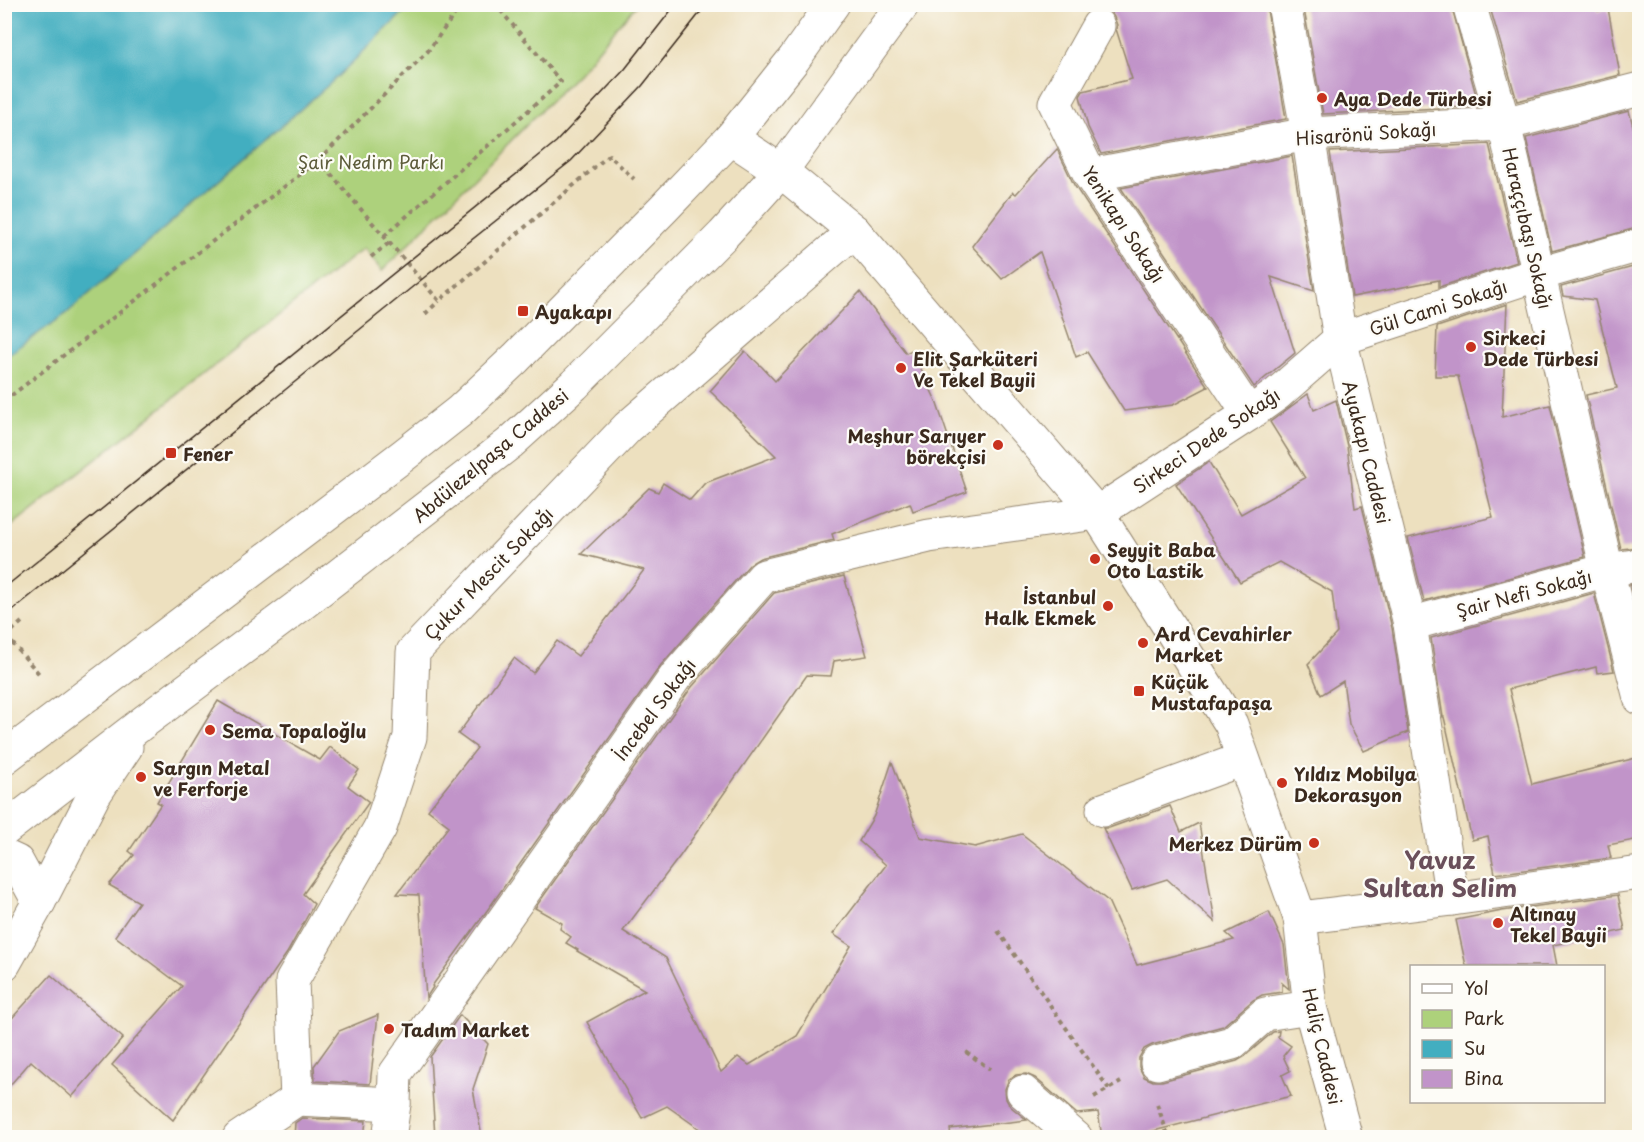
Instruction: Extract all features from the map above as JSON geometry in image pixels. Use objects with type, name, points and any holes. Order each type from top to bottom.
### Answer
[{"type":"street","points":[[4,758],[460,411],[516,358],[731,138],[794,59],[833,4]]},
{"type":"street","name":"Abdülezelpaşa Caddesi","points":[[4,830],[510,443],[574,385],[723,236],[781,171],[903,4]]},
{"type":"street","name":"Ayakapı Caddesi","points":[[1284,4],[1308,134],[1340,339],[1410,624],[1452,899]]},
{"type":"street","name":"Haraççıbaşı Sokağı","points":[[1469,4],[1504,124],[1607,570],[1640,698]]},
{"type":"street","name":"Yenikapı Sokağı","points":[[1098,26],[1055,103],[1090,175],[1249,414]]},
{"type":"street","name":"Hisarönü Sokağı","points":[[1090,175],[1308,134],[1504,124],[1640,88]]},
{"type":"street","name":"Haliç Caddesi","points":[[731,138],[781,171],[854,231],[1096,513],[1232,724],[1300,918],[1310,1008],[1346,1137]]},
{"type":"street","name":"Çukur Mescit Sokağı","points":[[297,1099],[292,981],[380,828],[410,737],[412,652],[628,426],[854,231]]},
{"type":"street","name":"Gül Cami Sokağı","points":[[1340,339],[1539,274],[1640,245]]},
{"type":"street","name":"Sirkeci Dede Sokağı","points":[[1096,513],[1249,414],[1277,394],[1340,339]]},
{"type":"street","name":"İncebel Sokağı","points":[[389,1137],[394,1104],[395,1074],[676,676],[764,576],[929,537],[1096,513]]},
{"type":"street","name":"Şair Nefi Sokağı","points":[[1410,624],[1607,570],[1640,564]]},
{"type":"street","points":[[4,964],[39,903],[94,795],[145,721]]},
{"type":"street","points":[[1103,810],[1243,759]]},
{"type":"street","points":[[4,856],[17,862],[39,903]]},
{"type":"street","points":[[1300,918],[1640,873]]},
{"type":"street","points":[[1157,1063],[1232,1043],[1265,1014],[1310,1008]]},
{"type":"street","points":[[1023,1092],[1076,1137]]},
{"type":"street","points":[[239,1137],[297,1099],[394,1104]]},
{"type":"path","points":[[4,401],[319,160],[428,51],[462,4]]},
{"type":"path","points":[[384,236],[561,82],[495,4]]},
{"type":"path","points":[[425,314],[609,155],[664,208]]},
{"type":"path","points":[[319,160],[439,301]]},
{"type":"path","points":[[371,257],[389,243]]},
{"type":"path","points":[[22,622],[5,636],[69,709]]},
{"type":"path","points":[[998,931],[1109,1089]]},
{"type":"green space","name":"Şair Nedim Parkı","points":[[411,5],[636,5],[581,70],[382,271],[364,248],[5,531],[5,357],[67,313],[334,80]]},
{"type":"water","points":[[5,4],[411,5],[334,80],[67,313],[5,357]]},
{"type":"building","points":[[1108,4],[1266,4],[1286,119],[1101,154],[1088,127],[1080,96],[1083,91],[1132,79],[1116,29],[1117,25]]},
{"type":"building","points":[[1303,4],[1451,4],[1479,106],[1323,114]]},
{"type":"building","points":[[1489,4],[1594,4],[1598,11],[1608,8],[1620,75],[1517,101]]},
{"type":"building","points":[[1629,111],[1640,151],[1640,227],[1552,251],[1526,138]]},
{"type":"building","points":[[1489,144],[1517,262],[1439,287],[1439,280],[1352,297],[1330,152]]},
{"type":"building","points":[[1057,149],[1074,185],[1208,387],[1173,405],[1124,411],[1087,352],[1076,357],[1040,252],[1002,279],[972,246],[1013,192],[1016,194]]},
{"type":"building","points":[[1292,156],[1314,291],[1271,277],[1295,353],[1254,387],[1121,188]]},
{"type":"building","points":[[1640,265],[1640,547],[1621,549],[1586,395],[1617,388],[1595,300],[1563,296],[1561,287]]},
{"type":"building","points":[[860,292],[906,353],[912,350],[936,401],[967,492],[913,511],[910,503],[832,534],[834,540],[760,558],[750,564],[661,665],[432,986],[426,998],[419,895],[397,894],[449,826],[428,810],[477,748],[458,734],[514,658],[533,673],[557,641],[578,656],[644,570],[581,554],[649,488],[658,492],[663,483],[690,500],[705,483],[776,456],[710,391],[745,351],[775,381]]},
{"type":"building","points":[[1507,304],[1502,417],[1550,405],[1585,557],[1424,601],[1408,538],[1493,517],[1458,376],[1435,376],[1437,327]]},
{"type":"building","points":[[1308,394],[1314,410],[1336,400],[1347,446],[1355,508],[1362,506],[1392,628],[1408,732],[1364,751],[1349,724],[1343,681],[1321,695],[1308,664],[1337,633],[1332,592],[1279,562],[1240,582],[1176,484],[1209,462],[1241,514],[1305,478],[1270,422]]},
{"type":"building","points":[[844,576],[867,656],[834,661],[831,676],[807,675],[680,856],[623,931],[666,958],[721,1072],[738,1057],[749,1065],[797,1036],[851,946],[833,934],[886,865],[859,841],[874,816],[892,762],[920,837],[975,847],[1022,834],[1108,901],[1137,965],[1234,940],[1226,933],[1269,912],[1284,945],[1289,989],[1282,983],[1282,992],[1262,995],[1253,1000],[1223,1026],[1144,1049],[1139,1058],[1139,1067],[1144,1077],[1153,1081],[1162,1081],[1237,1061],[1273,1032],[1279,1031],[1278,1037],[1291,1046],[1283,1056],[1290,1071],[1282,1075],[1291,1096],[1130,1137],[1102,1137],[1098,1112],[1077,1114],[1035,1078],[1026,1074],[1016,1075],[1009,1079],[1005,1089],[1006,1099],[1010,1106],[1027,1120],[950,1129],[951,1137],[711,1137],[667,1106],[642,1118],[587,1022],[645,990],[566,943],[571,937],[560,929],[562,923],[535,908],[691,688],[774,593]]},
{"type":"building","points":[[1640,584],[1640,621],[1630,585]]},
{"type":"building","points":[[1594,593],[1614,671],[1597,673],[1596,667],[1509,689],[1532,784],[1640,757],[1640,839],[1608,845],[1611,858],[1495,874],[1488,836],[1472,840],[1443,717],[1431,638]]},
{"type":"building","points":[[218,701],[320,760],[330,747],[359,770],[348,786],[369,802],[303,894],[314,904],[287,953],[173,1120],[112,1065],[182,986],[115,936],[139,902],[109,885],[134,855],[129,851],[161,804],[157,802]]},
{"type":"building","points":[[1170,806],[1181,832],[1199,823],[1215,922],[1167,879],[1132,890],[1103,828],[1109,828]]},
{"type":"building","points":[[1618,895],[1625,930],[1553,945],[1557,965],[1466,965],[1456,920],[1502,911]]},
{"type":"building","points":[[51,975],[123,1038],[72,1097],[31,1061],[4,1092],[4,1027]]},
{"type":"building","points":[[378,1015],[370,1084],[315,1081],[314,1066],[339,1031]]},
{"type":"building","points":[[460,1015],[488,1044],[473,1089],[482,1137],[435,1137],[430,1057]]},
{"type":"building","points":[[302,1118],[366,1121],[364,1137],[294,1137],[295,1123]]},
{"type":"tram line","points":[[4,588],[556,142],[625,69],[676,4]]},
{"type":"tram line","points":[[4,617],[571,161],[642,86],[707,4]]},
{"type":"place","name":"Aya Dede Türbesi","points":[[1322,98]]},
{"type":"place","name":"Ayakapı","points":[[523,311]]},
{"type":"place","name":"Sirkeci Dede Türbesi","points":[[1471,347]]},
{"type":"place","name":"Elit Şarküteri Ve Tekel Bayii","points":[[901,368]]},
{"type":"place","name":"Meşhur Sarıyer börekçisi","points":[[998,445]]},
{"type":"place","name":"Fener","points":[[171,453]]},
{"type":"place","name":"Seyyit Baba Oto Lastik","points":[[1095,559]]},
{"type":"place","name":"İstanbul Halk Ekmek","points":[[1108,606]]},
{"type":"place","name":"Ard Cevahirler Market","points":[[1143,643]]},
{"type":"place","name":"Küçük Mustafapaşa","points":[[1139,691]]},
{"type":"place","name":"Sema Topaloğlu","points":[[210,730]]},
{"type":"place","name":"Sargın Metal ve Ferforje","points":[[141,777]]},
{"type":"place","name":"Yıldız Mobilya Dekorasyon","points":[[1282,783]]},
{"type":"place","name":"Merkez Dürüm","points":[[1314,843]]},
{"type":"place","name":"Altınay Tekel Bayii","points":[[1498,923]]},
{"type":"place","name":"Tadım Market","points":[[389,1029]]},
{"type":"district","name":"Yavuz Sultan Selim","points":[[1440,873]]}]
